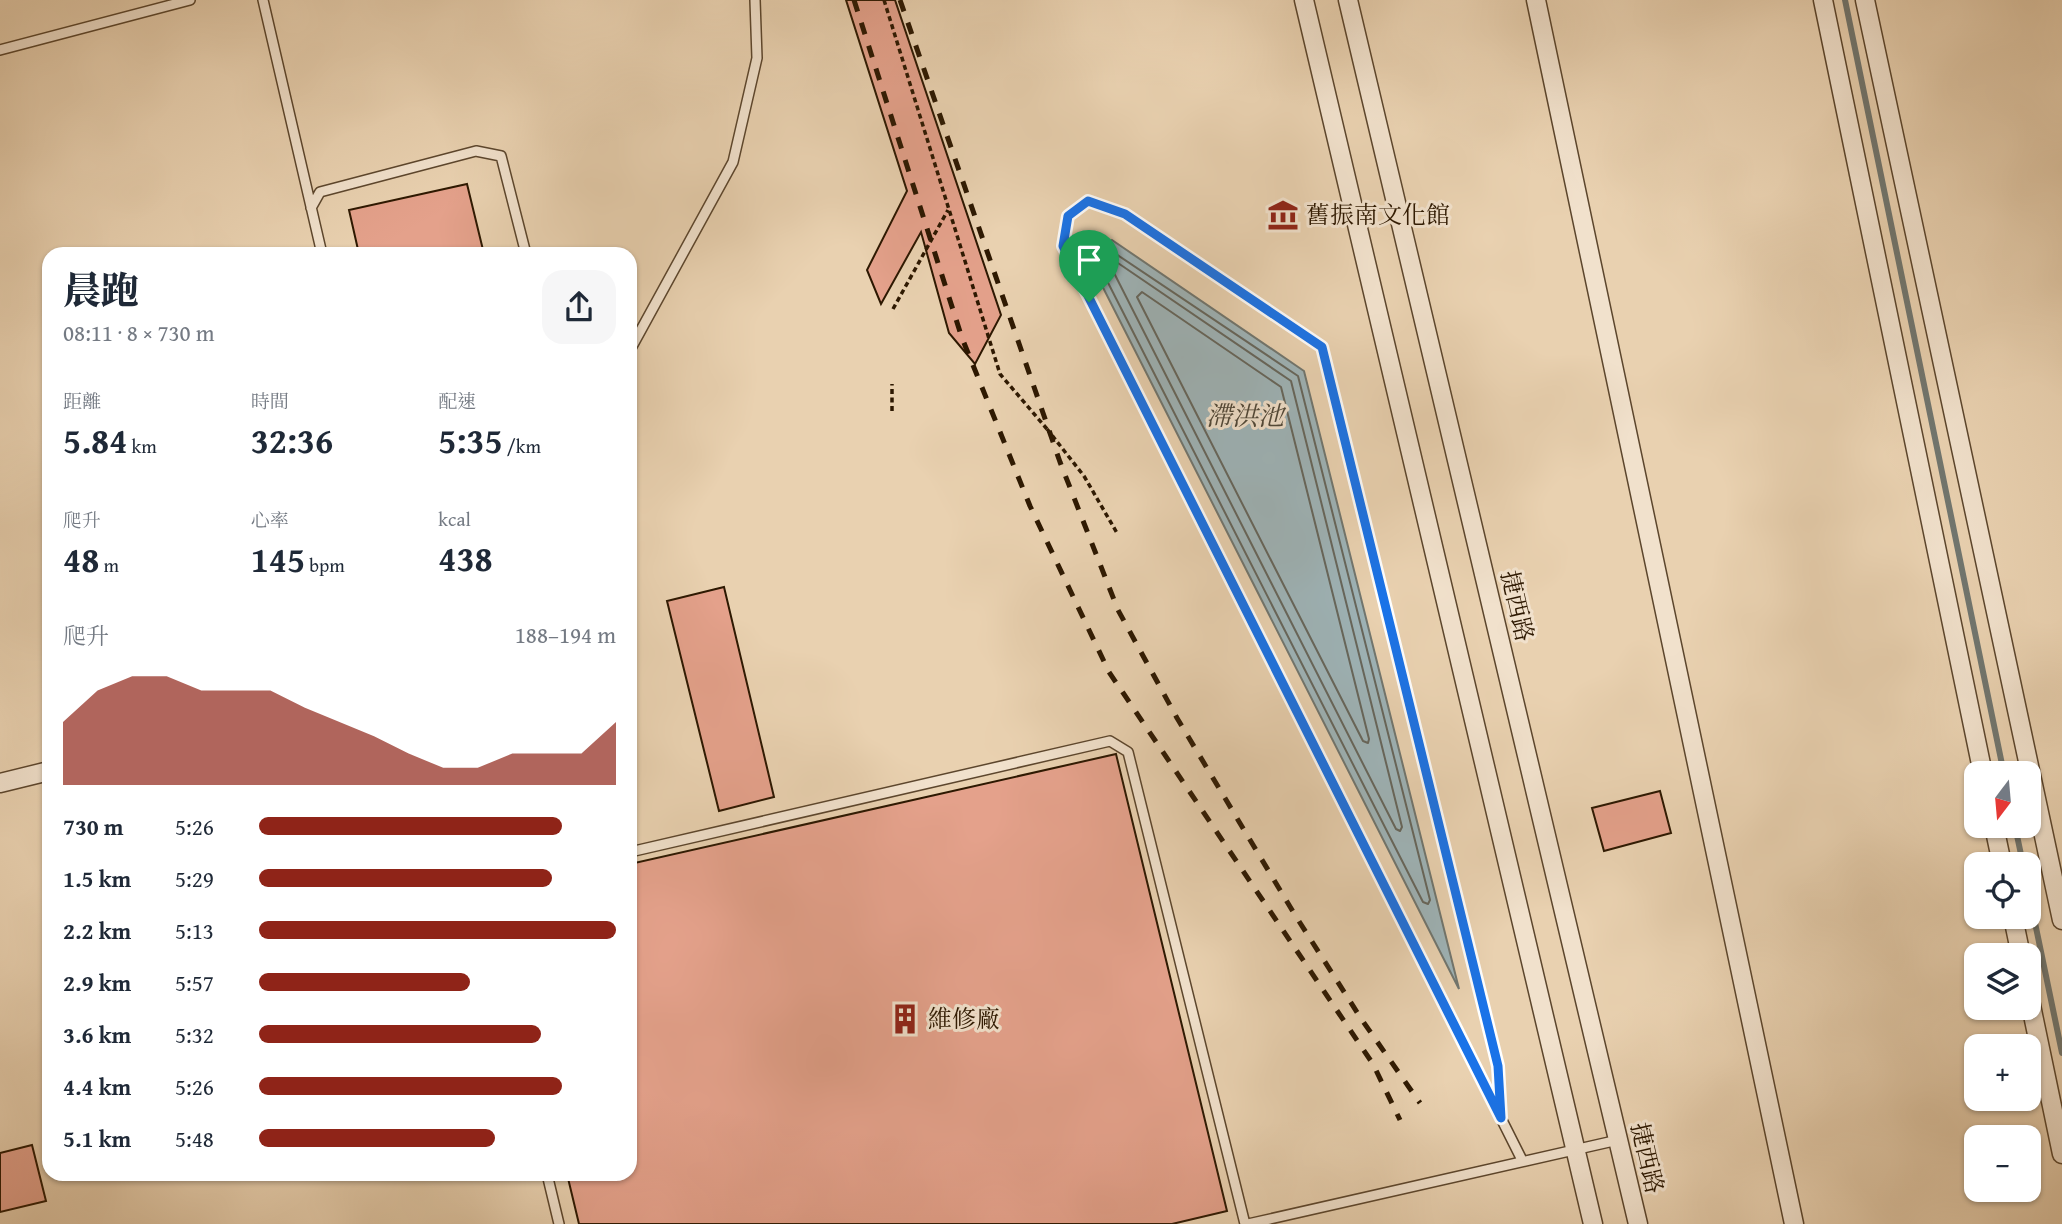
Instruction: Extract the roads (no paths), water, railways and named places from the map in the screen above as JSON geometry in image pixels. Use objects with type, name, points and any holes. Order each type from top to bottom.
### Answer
[{"type":"street","points":[[1304,0],[1593,1224]]},
{"type":"street","name":"捷西路","points":[[1348,0],[1638,1224]]},
{"type":"street","points":[[1536,0],[1794,1224]]},
{"type":"street","points":[[1823,0],[1980,761]]},
{"type":"street","points":[[1865,0],[2062,920]]},
{"type":"street","points":[[0,783],[42,773]]},
{"type":"street","points":[[2034,1020],[2062,1154]]},
{"type":"lane","points":[[0,50],[190,0]]},
{"type":"lane","points":[[262,0],[320,247]]},
{"type":"lane","points":[[637,337],[733,162],[757,58],[755,0]]},
{"type":"lane","points":[[311,208],[320,192],[477,151],[501,156],[524,247]]},
{"type":"lane","points":[[1501,1118],[1498,1066],[1322,347],[1125,214],[1088,201],[1068,216],[1063,246],[1522,1160]]},
{"type":"lane","points":[[637,850],[1110,741],[1128,752],[1247,1224],[1618,1140]]},
{"type":"lane","points":[[549,1181],[559,1224]]},
{"type":"water","name":"滯洪池","points":[[1112,240],[1304,371],[1459,989],[1088,258]]},
{"type":"waterway","points":[[1845,0],[2001,761]]},
{"type":"waterway","points":[[2018,838],[2020,852]]},
{"type":"waterway","points":[[2036,929],[2062,1053]]},
{"type":"railway","points":[[854,0],[962,338],[1030,506],[1109,672],[1373,1064],[1400,1120]]},
{"type":"railway","points":[[900,0],[1060,462],[1118,610],[1177,718],[1295,915],[1362,1020],[1420,1103]]},
{"type":"place","name":"舊振南文化館","points":[[1283,215]]},
{"type":"place","name":"維修廠","points":[[905,1019]]}]
